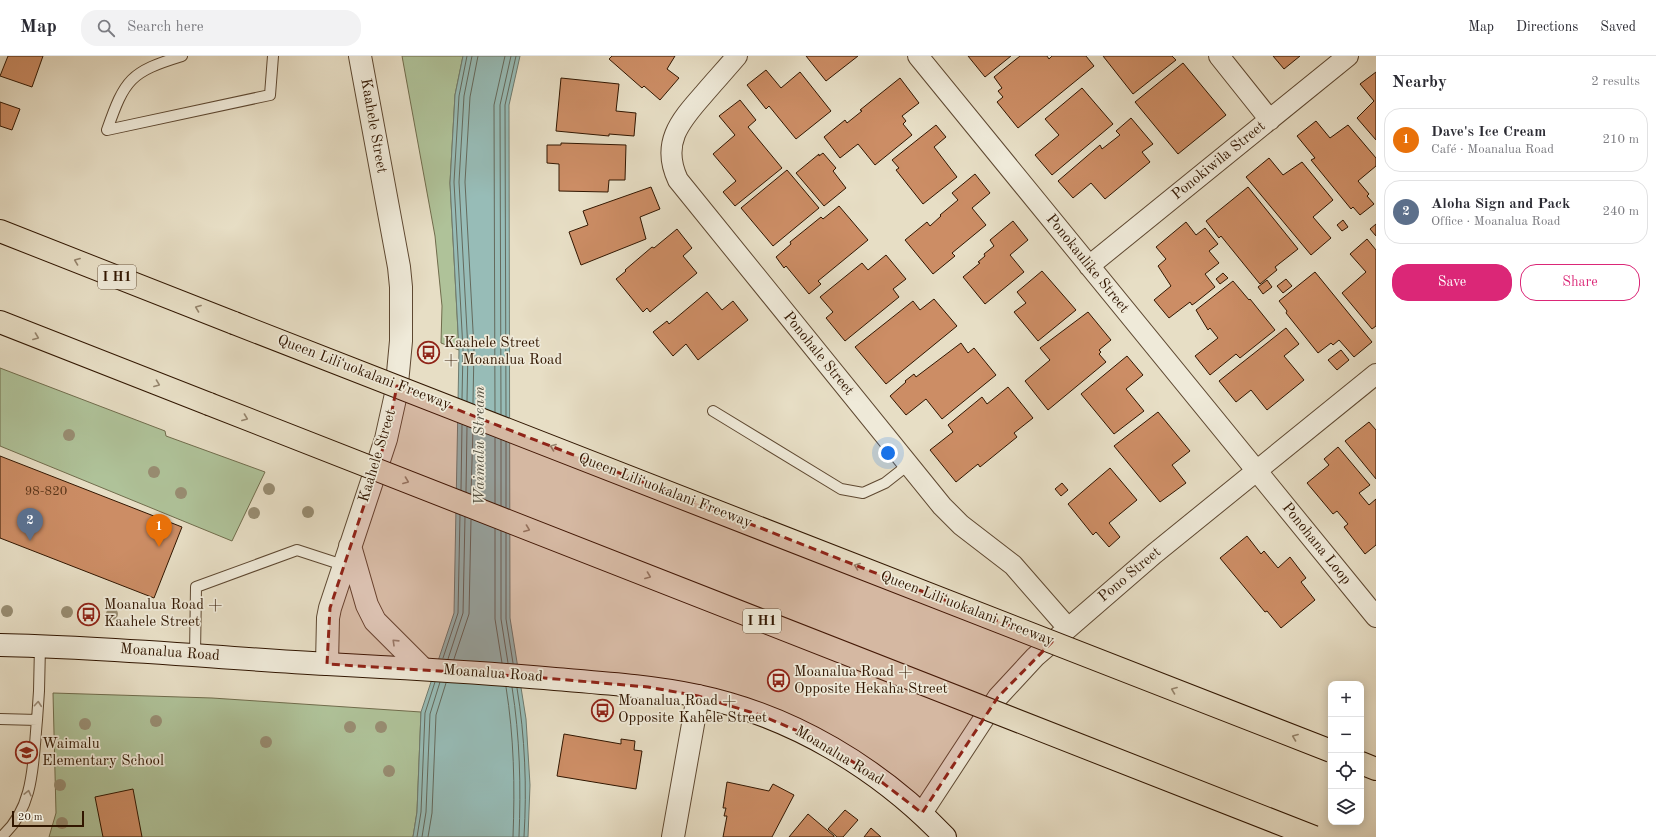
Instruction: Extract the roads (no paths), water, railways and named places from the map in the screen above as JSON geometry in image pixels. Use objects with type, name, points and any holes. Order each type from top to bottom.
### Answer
[{"type":"highway","name":"Queen Liliʻuokalani Freeway","points":[[0,231],[1328,750]]},
{"type":"highway","name":"I H1","points":[[0,322],[1314,837]]},
{"type":"highway","points":[[1364,764],[1376,769]]},
{"type":"main road","name":"Kaahele Street","points":[[327,664],[328,618],[346,556],[386,439],[396,394],[401,340],[401,287],[399,267],[360,56]]},
{"type":"main road","points":[[346,556],[375,621],[423,669]]},
{"type":"main road","name":"Moanalua Road","points":[[0,645],[195,655],[533,677],[648,687],[698,696],[760,715],[812,737],[866,770],[904,797],[945,837]]},
{"type":"main road","points":[[673,837],[698,696]]},
{"type":"street","name":"Ponohale Street","points":[[737,56],[690,110],[677,128],[672,139],[671,150],[673,170],[685,189],[950,515],[970,533],[1013,565],[1068,628]]},
{"type":"street","name":"Ponokaulike Street","points":[[918,56],[1256,471]]},
{"type":"street","points":[[1219,56],[1270,120]]},
{"type":"street","name":"Ponokiwila Street","points":[[1089,266],[1348,56]]},
{"type":"street","name":"Pono Street","points":[[922,813],[998,697],[1036,657],[1154,554],[1376,374]]},
{"type":"street","name":"Ponohana Loop","points":[[1256,471],[1376,617]]},
{"type":"lane","points":[[182,56],[142,70],[131,79],[122,91],[107,130],[270,96],[273,56]]},
{"type":"lane","points":[[713,411],[841,489],[863,493],[885,483],[908,465]]},
{"type":"lane","points":[[195,655],[196,587],[297,550],[346,556]]},
{"type":"lane","points":[[4,836],[18,816],[28,795],[37,720],[40,646]]},
{"type":"lane","points":[[0,719],[37,720]]},
{"type":"water","name":"Waimalu Stream","points":[[463,56],[520,56],[509,105],[510,618],[526,719],[530,785],[528,837],[413,837],[417,812],[421,712],[454,613],[459,350],[450,183],[455,95]]},
{"type":"place","name":"Kaahele Street + Moanalua Road","points":[[429,352]]},
{"type":"place","name":"Aloha Sign and Pack","points":[[30,541]]},
{"type":"place","name":"Dave's Ice Cream","points":[[159,547]]},
{"type":"place","name":"Moanalua Road + Kaahele Street","points":[[89,614]]},
{"type":"place","name":"Moanalua Road + Opposite Hekaha Street","points":[[778,681]]},
{"type":"place","name":"Moanalua Road + Opposite Kahele Street","points":[[602,710]]},
{"type":"place","name":"Waimalu Elementary School","points":[[27,753]]}]
